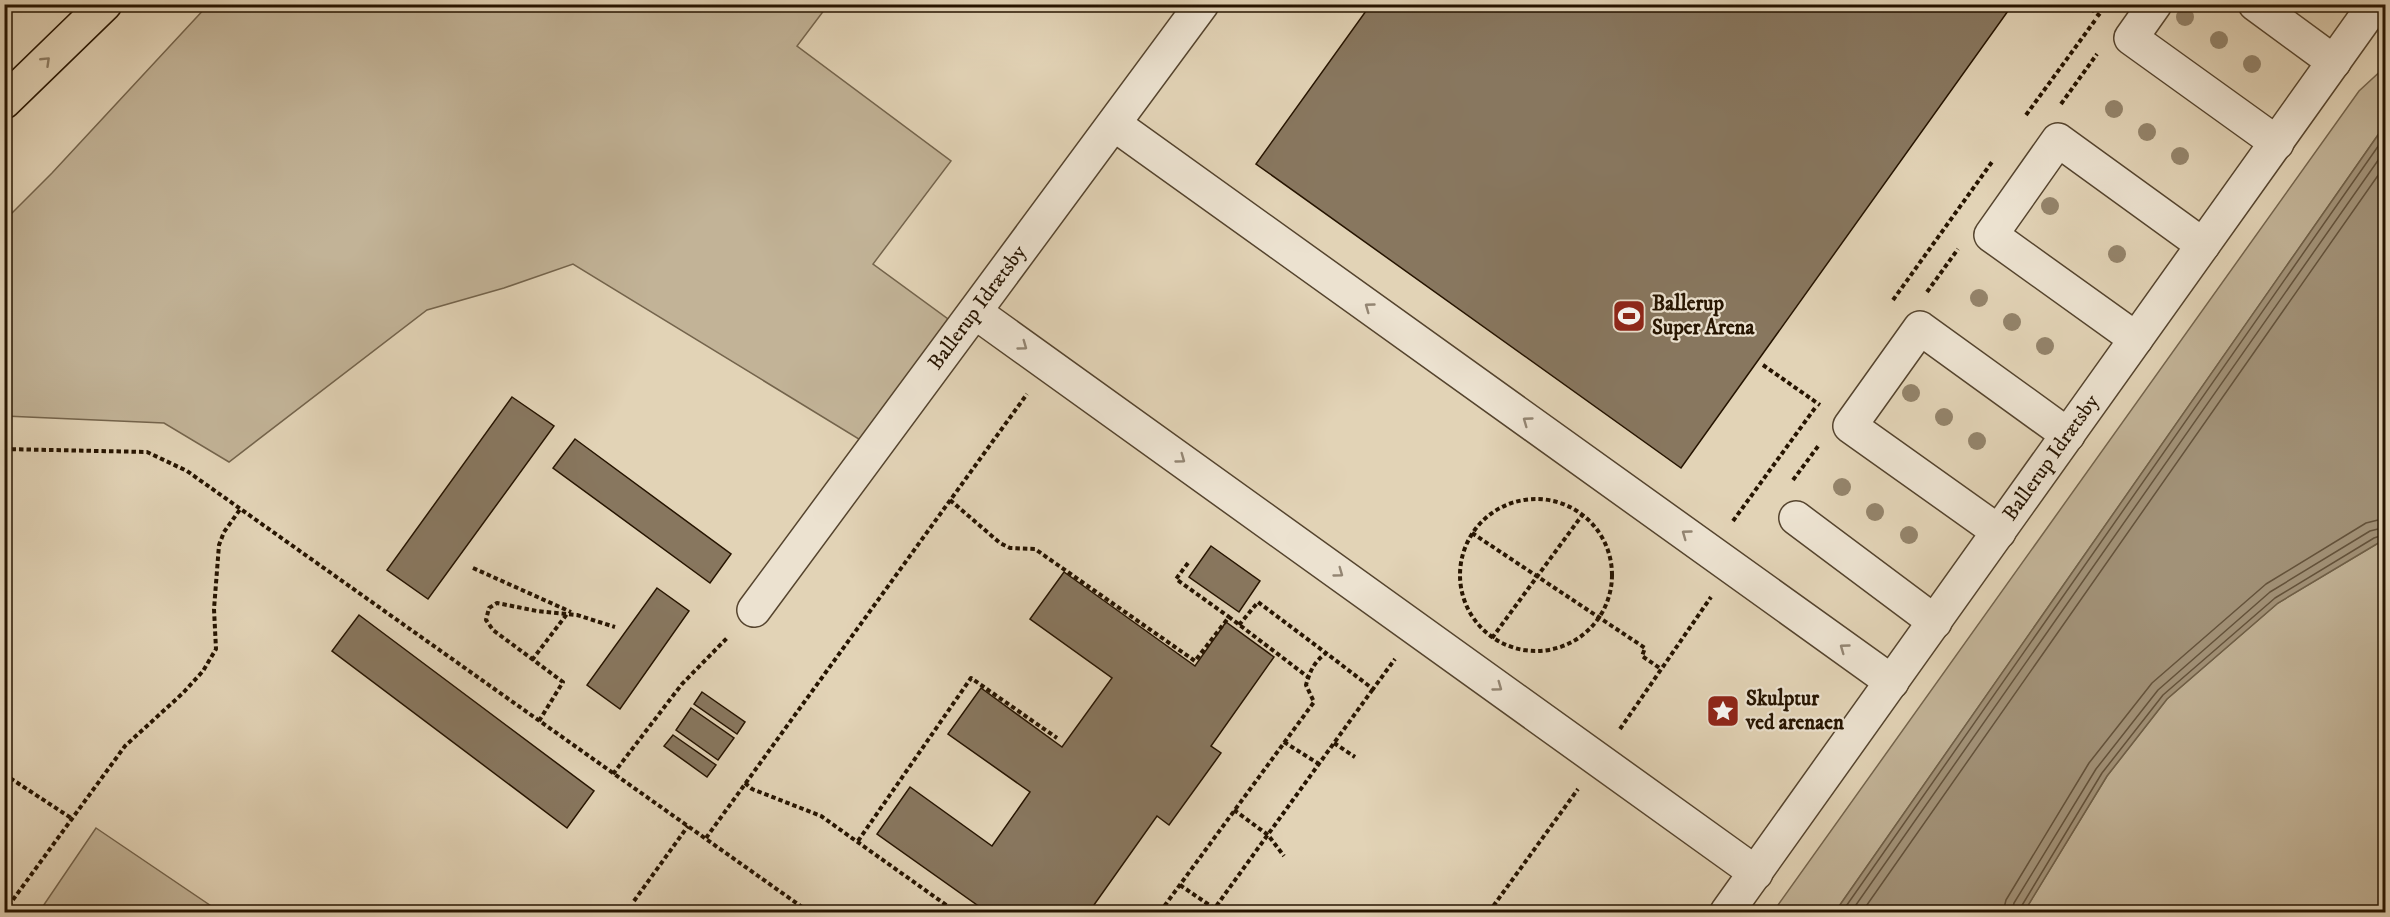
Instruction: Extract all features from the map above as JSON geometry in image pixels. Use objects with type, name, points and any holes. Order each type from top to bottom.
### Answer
[{"type":"highway","points":[[4,102],[105,4]]},
{"type":"street","name":"Ballerup Idrætsby","points":[[754,610],[1202,4]]},
{"type":"street","points":[[2155,4],[2131,38],[2277,143]]},
{"type":"street","points":[[2255,4],[2334,62]]},
{"type":"street","name":"Ballerup Idrætsby","points":[[1727,912],[2375,4]]},
{"type":"street","points":[[1114,124],[1892,682]]},
{"type":"street","points":[[2136,339],[1991,235],[2058,140],[2204,245]]},
{"type":"street","points":[[975,312],[1756,873]]},
{"type":"street","points":[[1999,532],[1850,426],[1920,328],[2068,435]]},
{"type":"street","points":[[1796,518],[1935,622]]},
{"type":"path","points":[[706,838],[1048,364]]},
{"type":"path","points":[[1763,365],[1809,396]]},
{"type":"path","points":[[4,449],[147,452],[187,471],[808,912]]},
{"type":"path","points":[[950,500],[1000,543],[1010,548],[1035,549],[1195,661],[1229,617]]},
{"type":"path","points":[[1523,500],[1554,501],[1569,506],[1582,515],[1599,534],[1610,557],[1612,582],[1610,594],[1600,617],[1591,628],[1569,644],[1544,651],[1517,649],[1492,638],[1472,617],[1461,590],[1461,561],[1472,533],[1494,511],[1523,500]]},
{"type":"path","points":[[1487,645],[1588,507]]},
{"type":"path","points":[[4,912],[125,746],[203,670],[216,648],[214,609],[219,545],[224,532],[241,508]]},
{"type":"path","points":[[1472,533],[1645,648],[1642,656],[1661,669]]},
{"type":"path","points":[[1188,563],[1176,579],[1308,677]]},
{"type":"path","points":[[473,568],[577,615]]},
{"type":"path","points":[[1239,625],[1258,602],[1373,689]]},
{"type":"path","points":[[539,721],[562,682],[493,630],[486,620],[489,608],[497,603],[537,611],[567,613],[615,627]]},
{"type":"path","points":[[1489,912],[1599,759],[1706,604]]},
{"type":"path","points":[[613,774],[682,684],[754,610]]},
{"type":"path","points":[[532,660],[567,613]]},
{"type":"path","points":[[1180,885],[1214,911],[1417,629]]},
{"type":"path","points":[[1160,912],[1314,702],[1306,685],[1312,666],[1326,653]]},
{"type":"path","points":[[858,841],[971,678],[1057,738]]},
{"type":"path","points":[[1284,742],[1318,764]]},
{"type":"path","points":[[1334,744],[1355,757]]},
{"type":"path","points":[[4,774],[72,818]]},
{"type":"path","points":[[745,783],[752,789],[821,816],[956,912]]},
{"type":"path","points":[[1234,810],[1268,835],[1284,856]]},
{"type":"path","points":[[634,901],[688,826]]},
{"type":"shaded area","points":[[208,5],[828,5],[797,46],[951,161],[873,264],[948,319],[862,441],[573,264],[504,288],[427,310],[229,462],[164,423],[5,416],[4,221],[52,173]]},
{"type":"shaded area","points":[[2385,67],[2385,125],[1835,912],[1773,912],[2359,91]]},
{"type":"shaded area","points":[[2385,539],[2385,912],[2024,912],[2107,776],[2167,699],[2278,603]]},
{"type":"shaded area","points":[[96,828],[220,912],[39,912]]},
{"type":"water","points":[[2385,125],[2385,539],[2278,603],[2167,699],[2107,776],[2024,912],[1835,912]]},
{"type":"building","name":"Ballerup Super Arena","points":[[1371,4],[2013,4],[1681,468],[1256,164]]},
{"type":"building","points":[[512,397],[554,426],[428,599],[387,570]]},
{"type":"building","points":[[575,439],[731,554],[710,583],[553,468]]},
{"type":"building","points":[[1211,546],[1260,581],[1239,612],[1189,577]]},
{"type":"building","points":[[1064,572],[1195,666],[1226,622],[1274,657],[1211,746],[1221,753],[1169,825],[1157,816],[1089,912],[987,912],[877,834],[910,787],[992,846],[1030,792],[948,734],[981,688],[1062,747],[1112,678],[1030,619]]},
{"type":"building","points":[[657,588],[689,611],[620,709],[587,685]]},
{"type":"building","points":[[359,615],[594,791],[567,828],[332,651]]},
{"type":"building","points":[[702,692],[745,722],[737,734],[694,704]]},
{"type":"building","points":[[691,708],[734,738],[718,760],[676,730]]},
{"type":"building","points":[[673,735],[716,765],[707,777],[664,746]]},
{"type":"building","points":[[2386,896],[2386,912],[2373,912]]},
{"type":"place","name":"Ballerup Super Arena","points":[[1629,316]]},
{"type":"place","name":"Skulptur ved arenaen","points":[[1723,711]]}]
